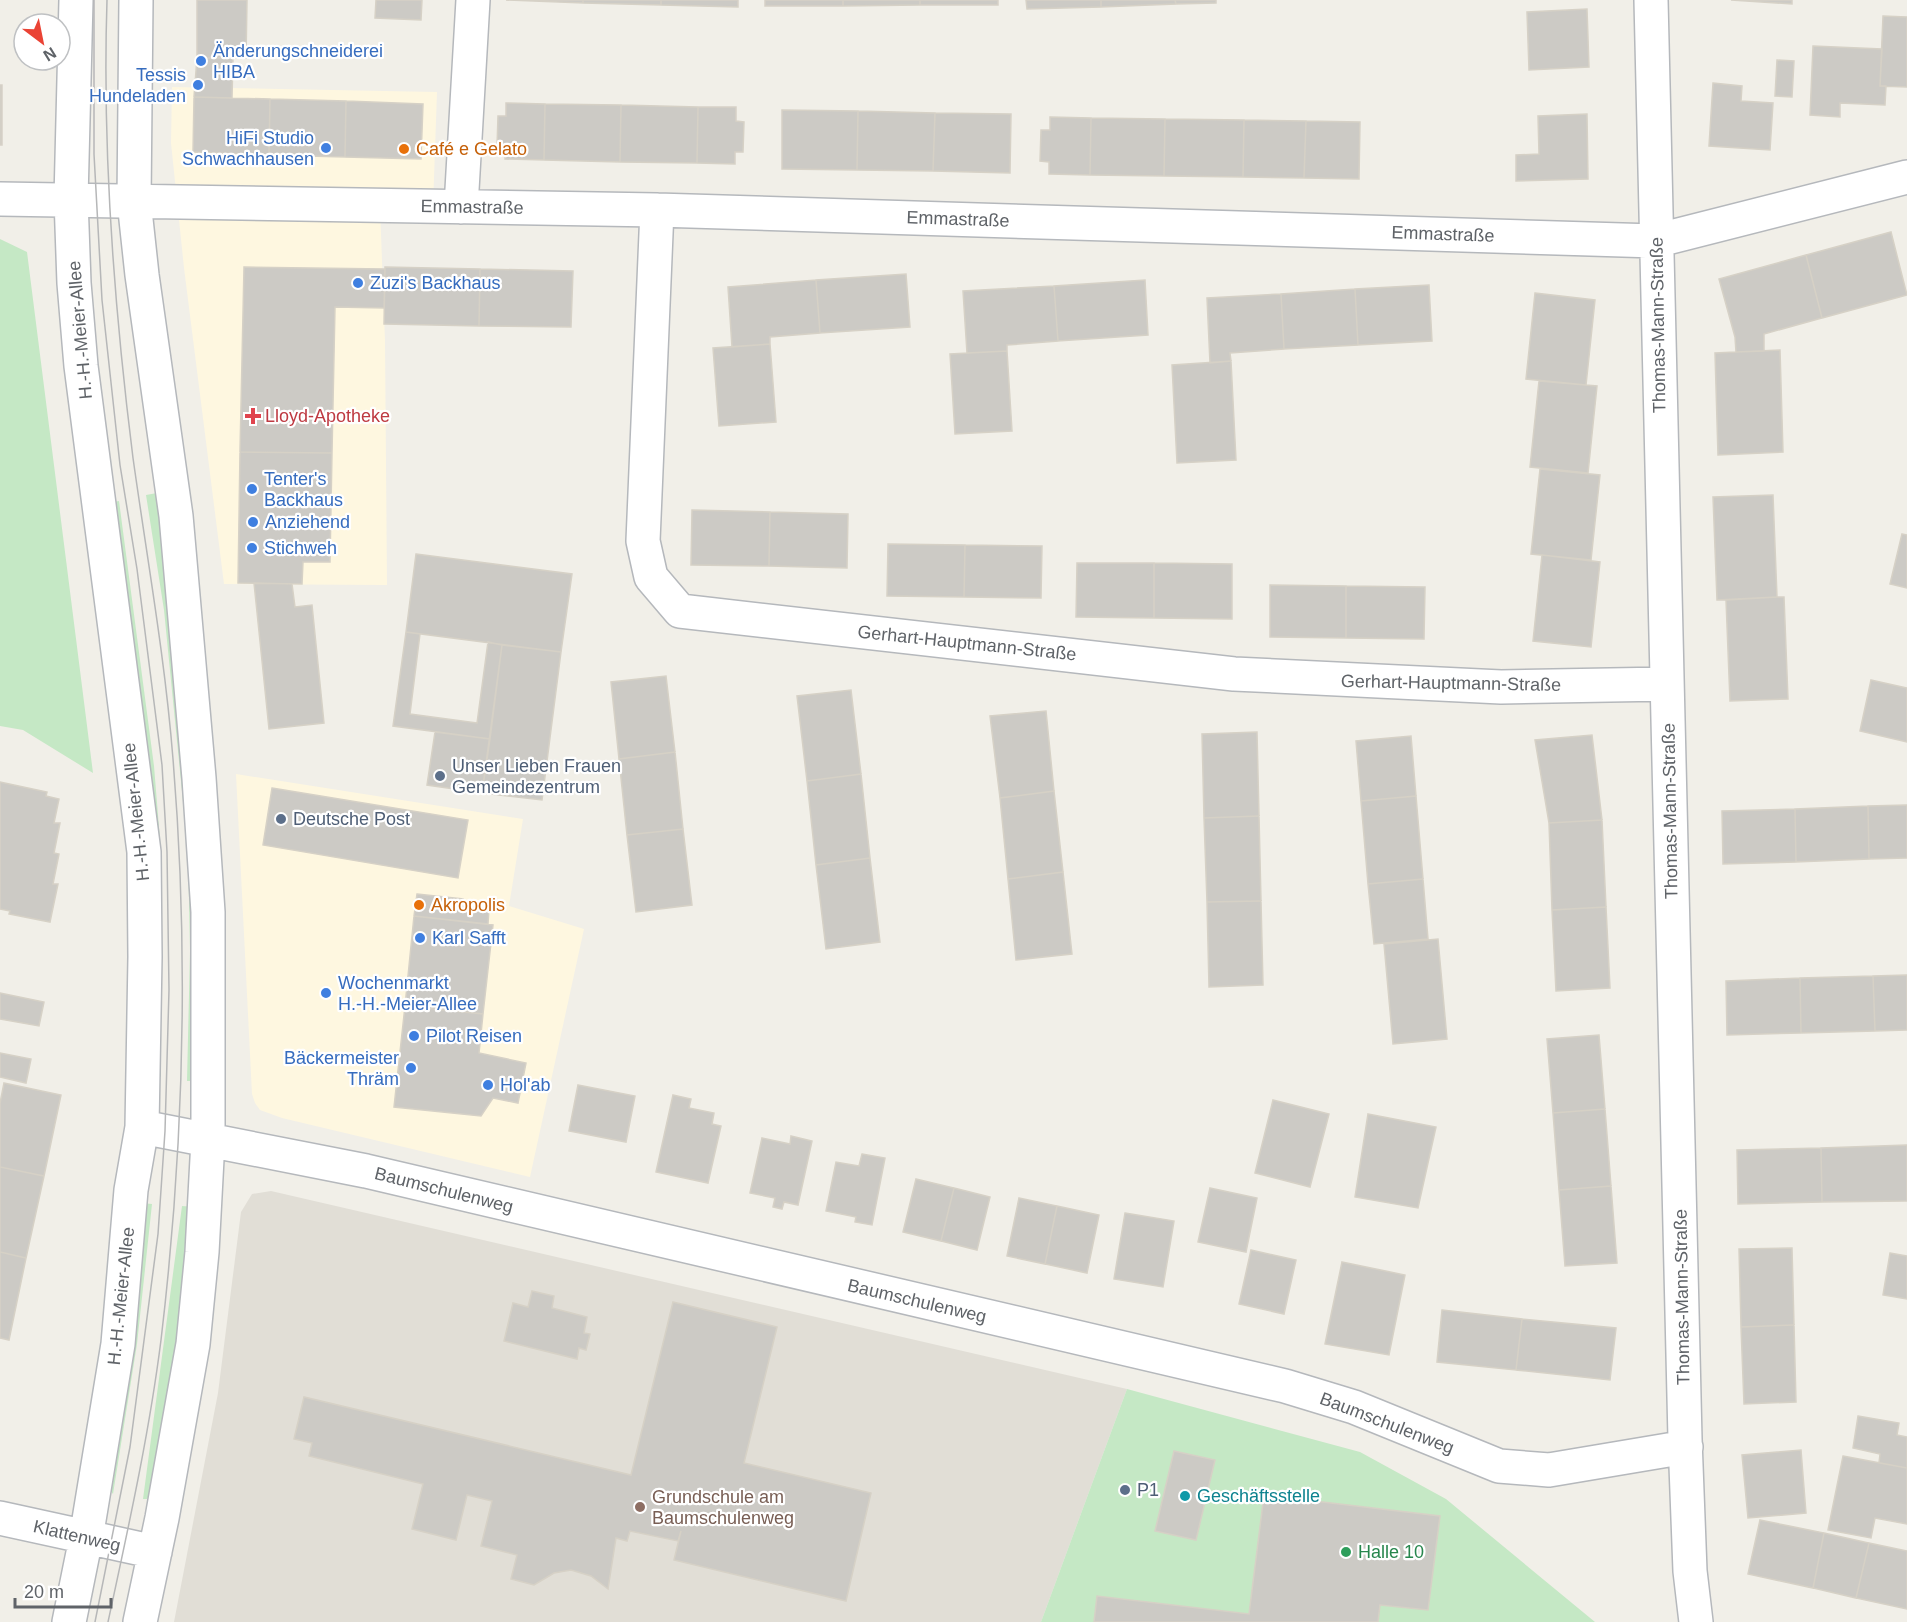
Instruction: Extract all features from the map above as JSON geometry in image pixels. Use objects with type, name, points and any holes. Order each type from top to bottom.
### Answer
[{"type":"street","name":"H.-H.-Meier-Allee","points":[[69,1622],[86,1538],[117,1344],[131,1190],[142,1126],[145,957],[144,852],[81,366],[74,283],[71,199],[76,0]]},
{"type":"street","points":[[136,0],[134,201],[142,275],[176,516],[200,778],[208,912],[208,1140],[202,1252],[193,1344],[140,1622]]},
{"type":"street","points":[[461,207],[473,0]]},
{"type":"street","name":"Thomas-Mann-Straße","points":[[1651,0],[1655,241],[1686,1447],[1690,1570],[1696,1622]]},
{"type":"street","name":"Emmastraße","points":[[0,199],[657,210],[1655,241],[1907,177]]},
{"type":"street","name":"Gerhart-Hauptmann-Straße","points":[[657,210],[643,541],[651,577],[680,610],[1234,674],[1501,687],[1667,684]]},
{"type":"street","name":"Baumschulenweg","points":[[142,1126],[366,1172],[1285,1386],[1354,1407],[1499,1466],[1549,1470],[1686,1447]]},
{"type":"street","name":"Klattenweg","points":[[0,1518],[155,1552]]},
{"type":"shaded area","points":[[172,87],[437,92],[433,207],[380,207],[385,341],[387,585],[224,584],[184,268],[171,143]]},
{"type":"shaded area","points":[[236,774],[523,819],[509,906],[584,929],[530,1177],[282,1118],[260,1110],[252,1094]]},
{"type":"shaded area","name":"Grundschule am Baumschulenweg","points":[[271,1191],[1127,1389],[1041,1622],[174,1622],[218,1393],[241,1212],[252,1194]]},
{"type":"green space","points":[[0,239],[27,252],[93,773],[23,730],[0,726]]},
{"type":"green space","points":[[157,493],[195,852],[194,1071],[191,1081],[187,1081],[190,951],[188,852],[164,610],[146,495]]},
{"type":"green space","points":[[119,501],[154,766],[161,852],[161,1077],[156,1073],[108,503]]},
{"type":"green space","points":[[141,1203],[152,1204],[137,1344],[113,1494],[110,1490]]},
{"type":"green space","points":[[182,1206],[195,1207],[152,1490],[147,1499],[143,1499]]},
{"type":"green space","points":[[1127,1389],[1360,1452],[1446,1499],[1595,1622],[1041,1622]]},
{"type":"building","points":[[197,0],[247,0],[246,58],[197,58]]},
{"type":"building","points":[[376,0],[422,0],[421,20],[375,18]]},
{"type":"building","points":[[506,0],[583,0],[583,3]]},
{"type":"building","points":[[583,0],[661,0],[661,5],[583,3]]},
{"type":"building","points":[[661,0],[738,0],[738,7],[661,5]]},
{"type":"building","points":[[765,0],[843,0],[843,6],[765,6]]},
{"type":"building","points":[[843,0],[920,0],[920,5],[843,6]]},
{"type":"building","points":[[920,0],[998,0],[998,5],[920,5]]},
{"type":"building","points":[[1026,0],[1101,0],[1101,7],[1027,9]]},
{"type":"building","points":[[1101,0],[1175,0],[1176,4],[1101,7]]},
{"type":"building","points":[[1175,0],[1216,0],[1216,3],[1176,4]]},
{"type":"building","points":[[1731,0],[1792,0],[1792,4]]},
{"type":"building","points":[[1587,9],[1589,67],[1529,70],[1527,12]]},
{"type":"building","points":[[1883,16],[1907,17],[1907,87],[1880,86]]},
{"type":"building","points":[[1813,46],[1882,49],[1880,86],[1886,86],[1885,105],[1840,103],[1840,117],[1810,115]]},
{"type":"building","points":[[197,58],[233,58],[232,98],[194,97]]},
{"type":"building","points":[[1777,60],[1794,61],[1792,97],[1775,96]]},
{"type":"building","points":[[1713,83],[1742,86],[1741,101],[1773,103],[1770,150],[1709,146]]},
{"type":"building","points":[[0,85],[2,85],[2,145],[0,145]]},
{"type":"building","points":[[194,97],[270,99],[269,155],[193,152]]},
{"type":"building","points":[[270,99],[346,101],[345,157],[269,155]]},
{"type":"building","points":[[346,101],[423,104],[421,159],[345,157]]},
{"type":"building","points":[[506,103],[545,104],[544,160],[505,159],[506,147],[497,147],[498,116],[506,116]]},
{"type":"building","points":[[545,104],[621,105],[620,162],[544,160]]},
{"type":"building","points":[[621,105],[698,107],[697,163],[620,162]]},
{"type":"building","points":[[698,107],[736,107],[736,121],[744,122],[743,152],[735,152],[735,164],[697,163]]},
{"type":"building","points":[[782,110],[858,111],[857,170],[782,169]]},
{"type":"building","points":[[858,111],[935,113],[933,171],[857,170]]},
{"type":"building","points":[[935,113],[1011,114],[1010,173],[933,171]]},
{"type":"building","points":[[1587,114],[1588,179],[1516,181],[1516,155],[1539,154],[1538,116]]},
{"type":"building","points":[[1050,117],[1091,118],[1090,175],[1049,174],[1049,162],[1040,161],[1041,130],[1050,130]]},
{"type":"building","points":[[1091,118],[1165,119],[1164,176],[1090,175]]},
{"type":"building","points":[[1165,119],[1244,120],[1243,177],[1164,176]]},
{"type":"building","points":[[1244,120],[1306,121],[1304,178],[1243,177]]},
{"type":"building","points":[[1306,121],[1360,122],[1359,179],[1304,178]]},
{"type":"building","points":[[1891,232],[1907,295],[1822,318],[1806,255]]},
{"type":"building","points":[[1806,255],[1822,318],[1764,334],[1764,351],[1736,352],[1735,337],[1719,279]]},
{"type":"building","points":[[244,267],[385,269],[384,308],[335,307],[332,453],[240,452]]},
{"type":"building","points":[[385,267],[480,269],[479,326],[384,324]]},
{"type":"building","points":[[480,269],[573,271],[571,327],[479,326]]},
{"type":"building","points":[[906,274],[910,327],[820,333],[816,280]]},
{"type":"building","points":[[816,280],[820,333],[770,337],[770,344],[732,347],[728,287]]},
{"type":"building","points":[[1145,280],[1148,335],[1058,341],[1054,286]]},
{"type":"building","points":[[1429,285],[1432,341],[1358,345],[1355,289]]},
{"type":"building","points":[[1054,286],[1058,341],[1007,345],[1007,351],[967,353],[963,291]]},
{"type":"building","points":[[1355,289],[1358,345],[1284,349],[1281,294]]},
{"type":"building","points":[[1535,293],[1595,300],[1586,385],[1526,379]]},
{"type":"building","points":[[1281,294],[1284,349],[1230,353],[1231,361],[1210,363],[1207,298]]},
{"type":"building","points":[[770,344],[776,422],[719,426],[713,348]]},
{"type":"building","points":[[1780,350],[1783,452],[1718,455],[1715,353]]},
{"type":"building","points":[[1007,351],[1012,431],[955,434],[950,354]]},
{"type":"building","points":[[1231,361],[1236,460],[1177,463],[1172,365]]},
{"type":"building","points":[[1539,381],[1597,386],[1588,473],[1530,467]]},
{"type":"building","points":[[240,452],[332,453],[330,562],[303,562],[302,584],[238,583]]},
{"type":"building","points":[[1540,469],[1600,475],[1591,560],[1531,554]]},
{"type":"building","points":[[1773,495],[1777,597],[1717,600],[1713,497]]},
{"type":"building","points":[[692,510],[770,512],[769,566],[691,565]]},
{"type":"building","points":[[770,512],[848,514],[847,568],[769,566]]},
{"type":"building","points":[[1902,534],[1907,535],[1907,588],[1890,584]]},
{"type":"building","points":[[888,544],[965,545],[964,597],[887,596]]},
{"type":"building","points":[[965,545],[1042,546],[1041,598],[964,597]]},
{"type":"building","points":[[416,554],[572,574],[561,652],[406,632]]},
{"type":"building","points":[[1542,555],[1600,562],[1591,647],[1533,641]]},
{"type":"building","points":[[1077,563],[1154,563],[1154,618],[1076,617]]},
{"type":"building","points":[[1154,563],[1232,564],[1232,619],[1154,618]]},
{"type":"building","points":[[254,583],[292,584],[295,607],[312,605],[324,723],[269,729]]},
{"type":"building","points":[[1270,585],[1346,586],[1346,638],[1270,637]]},
{"type":"building","points":[[1346,586],[1425,587],[1424,639],[1346,638]]},
{"type":"building","points":[[1784,597],[1788,699],[1730,701],[1726,600]]},
{"type":"building","points":[[406,632],[420,634],[410,714],[477,723],[488,642],[502,645],[490,739],[393,726]]},
{"type":"building","points":[[502,645],[561,652],[542,800],[482,793]]},
{"type":"building","points":[[666,676],[675,752],[619,759],[611,682]]},
{"type":"building","points":[[1871,680],[1907,688],[1907,742],[1860,731]]},
{"type":"building","points":[[851,690],[861,774],[807,781],[797,696]]},
{"type":"building","points":[[1046,711],[1054,791],[1000,798],[990,716]]},
{"type":"building","points":[[435,732],[490,739],[482,793],[427,785]]},
{"type":"building","points":[[1257,732],[1259,816],[1204,818],[1202,734]]},
{"type":"building","points":[[1592,735],[1602,820],[1549,823],[1535,740]]},
{"type":"building","points":[[1411,736],[1416,796],[1361,801],[1356,741]]},
{"type":"building","points":[[675,752],[683,829],[627,835],[619,759]]},
{"type":"building","points":[[861,774],[870,858],[816,865],[807,781]]},
{"type":"building","points":[[0,782],[47,792],[46,796],[59,799],[54,823],[60,823],[54,853],[59,854],[53,884],[58,884],[50,922],[9,914],[10,911],[0,909]]},
{"type":"building","points":[[272,788],[468,820],[458,878],[263,845]]},
{"type":"building","points":[[1054,791],[1063,872],[1008,879],[1000,798]]},
{"type":"building","points":[[1416,796],[1423,879],[1368,884],[1361,801]]},
{"type":"building","points":[[1907,805],[1907,858],[1869,859],[1868,806]]},
{"type":"building","points":[[1868,806],[1869,859],[1796,862],[1795,809]]},
{"type":"building","points":[[1795,809],[1796,862],[1723,864],[1722,811]]},
{"type":"building","points":[[1259,816],[1261,901],[1207,902],[1204,818]]},
{"type":"building","points":[[1602,820],[1606,907],[1552,910],[1549,823]]},
{"type":"building","points":[[683,829],[692,905],[636,912],[627,835]]},
{"type":"building","points":[[870,858],[880,942],[826,949],[816,865]]},
{"type":"building","points":[[1063,872],[1072,954],[1016,960],[1008,879]]},
{"type":"building","points":[[1423,879],[1428,939],[1374,944],[1368,884]]},
{"type":"building","points":[[417,894],[463,899],[462,906],[489,909],[488,924],[414,916]]},
{"type":"building","points":[[1261,901],[1263,985],[1209,987],[1207,902]]},
{"type":"building","points":[[1606,907],[1610,988],[1556,991],[1552,910]]},
{"type":"building","points":[[414,916],[493,925],[483,1014],[405,1006]]},
{"type":"building","points":[[1438,939],[1447,1039],[1393,1044],[1384,944]]},
{"type":"building","points":[[1907,975],[1907,1030],[1875,1031],[1873,976]]},
{"type":"building","points":[[1873,976],[1875,1031],[1801,1033],[1800,978]]},
{"type":"building","points":[[1800,978],[1801,1033],[1727,1035],[1726,981]]},
{"type":"building","points":[[0,993],[44,1002],[39,1026],[0,1019]]},
{"type":"building","points":[[405,1006],[483,1014],[479,1053],[526,1063],[518,1103],[493,1098],[481,1116],[394,1107]]},
{"type":"building","points":[[1599,1035],[1605,1109],[1553,1113],[1547,1039]]},
{"type":"building","points":[[0,1053],[31,1059],[26,1083],[0,1077]]},
{"type":"building","points":[[4,1083],[61,1095],[44,1176],[0,1167],[0,1103]]},
{"type":"building","points":[[578,1085],[635,1096],[626,1142],[569,1131]]},
{"type":"building","points":[[673,1095],[691,1099],[689,1108],[714,1113],[712,1124],[721,1126],[708,1183],[656,1172]]},
{"type":"building","points":[[1273,1100],[1329,1114],[1310,1187],[1255,1173]]},
{"type":"building","points":[[1605,1109],[1611,1186],[1559,1190],[1553,1113]]},
{"type":"building","points":[[1368,1114],[1436,1127],[1418,1208],[1355,1197]]},
{"type":"building","points":[[791,1136],[812,1141],[798,1205],[784,1202],[782,1209],[773,1207],[775,1198],[750,1193],[762,1138],[790,1144]]},
{"type":"building","points":[[1907,1145],[1907,1201],[1822,1202],[1821,1148]]},
{"type":"building","points":[[1821,1148],[1822,1202],[1738,1204],[1737,1150]]},
{"type":"building","points":[[862,1154],[885,1158],[872,1225],[855,1222],[856,1217],[826,1211],[836,1162],[859,1166]]},
{"type":"building","points":[[0,1167],[44,1176],[26,1258],[0,1252]]},
{"type":"building","points":[[916,1179],[954,1188],[941,1241],[903,1232]]},
{"type":"building","points":[[1611,1186],[1617,1263],[1565,1266],[1559,1190]]},
{"type":"building","points":[[954,1188],[990,1197],[977,1250],[941,1241]]},
{"type":"building","points":[[1210,1188],[1257,1198],[1246,1252],[1198,1242]]},
{"type":"building","points":[[1019,1198],[1057,1206],[1045,1264],[1007,1256]]},
{"type":"building","points":[[1057,1206],[1099,1215],[1087,1273],[1045,1264]]},
{"type":"building","points":[[1125,1213],[1174,1221],[1163,1287],[1114,1279]]},
{"type":"building","points":[[1792,1248],[1794,1325],[1741,1327],[1739,1249]]},
{"type":"building","points":[[1251,1250],[1296,1260],[1284,1314],[1239,1304]]},
{"type":"building","points":[[0,1252],[26,1258],[9,1340],[0,1338]]},
{"type":"building","points":[[1890,1253],[1907,1256],[1907,1299],[1883,1295]]},
{"type":"building","points":[[1342,1262],[1405,1275],[1389,1355],[1325,1344]]},
{"type":"building","points":[[532,1291],[554,1296],[552,1308],[587,1317],[584,1333],[590,1334],[586,1350],[579,1348],[577,1359],[504,1341],[513,1303],[528,1307]]},
{"type":"building","points":[[673,1302],[777,1327],[744,1463],[871,1493],[846,1601],[674,1560],[681,1531],[678,1541],[630,1531],[627,1541],[616,1538],[608,1589],[591,1576],[571,1570],[554,1573],[534,1585],[511,1579],[517,1555],[481,1546],[492,1501],[467,1495],[456,1540],[412,1529],[423,1484],[309,1456],[312,1443],[294,1439],[304,1397],[631,1475]]},
{"type":"building","points":[[1442,1310],[1522,1319],[1516,1370],[1437,1362]]},
{"type":"building","points":[[1522,1319],[1616,1328],[1610,1380],[1516,1370]]},
{"type":"building","points":[[1794,1325],[1796,1402],[1744,1404],[1741,1327]]},
{"type":"building","points":[[1858,1416],[1899,1423],[1897,1435],[1907,1437],[1907,1468],[1879,1463],[1880,1454],[1853,1448]]},
{"type":"building","points":[[1801,1450],[1806,1513],[1748,1518],[1742,1455]]},
{"type":"building","name":"Geschäftsstelle","points":[[1174,1451],[1215,1460],[1196,1540],[1155,1531]]},
{"type":"building","points":[[1843,1456],[1907,1468],[1907,1524],[1875,1518],[1871,1538],[1828,1530]]},
{"type":"building","name":"Halle 10","points":[[1264,1495],[1440,1516],[1428,1610],[1380,1605],[1378,1622],[1094,1622],[1097,1596],[1249,1614]]},
{"type":"building","points":[[1760,1520],[1824,1533],[1813,1588],[1748,1574]]},
{"type":"building","points":[[1824,1533],[1869,1543],[1856,1598],[1813,1588]]},
{"type":"building","points":[[1869,1543],[1907,1551],[1907,1609],[1856,1598]]},
{"type":"tram line","points":[[94,0],[94,154],[102,300],[120,465],[137,569],[162,765],[167,852],[169,990],[165,1131],[158,1234],[130,1447],[95,1622]]},
{"type":"tram line","points":[[107,0],[106,115],[115,287],[133,458],[170,721],[178,832],[182,977],[182,1050],[175,1195],[161,1340],[144,1446],[108,1622]]},
{"type":"place","name":"Änderungschneiderei HIBA","points":[[201,61]]},
{"type":"place","name":"Tessis Hundeladen","points":[[198,85]]},
{"type":"place","name":"HiFi Studio Schwachhausen","points":[[326,148]]},
{"type":"place","name":"Café e Gelato","points":[[404,149]]},
{"type":"place","name":"Zuzi's Backhaus","points":[[358,283]]},
{"type":"place","name":"Lloyd-Apotheke","points":[[253,416]]},
{"type":"place","name":"Tenter's Backhaus","points":[[252,489]]},
{"type":"place","name":"Anziehend","points":[[253,522]]},
{"type":"place","name":"Stichweh","points":[[252,548]]},
{"type":"place","name":"Unser Lieben Frauen Gemeindezentrum","points":[[440,776]]},
{"type":"place","name":"Deutsche Post","points":[[281,819]]},
{"type":"place","name":"Akropolis","points":[[419,905]]},
{"type":"place","name":"Karl Safft","points":[[420,938]]},
{"type":"place","name":"Wochenmarkt H.-H.-Meier-Allee","points":[[326,993]]},
{"type":"place","name":"Pilot Reisen","points":[[414,1036]]},
{"type":"place","name":"Bäckermeister Thräm","points":[[411,1068]]},
{"type":"place","name":"Hol'ab","points":[[488,1085]]},
{"type":"place","name":"P1","points":[[1125,1490]]},
{"type":"place","name":"Geschäftsstelle","points":[[1185,1496]]},
{"type":"place","name":"Grundschule am Baumschulenweg","points":[[640,1507]]},
{"type":"place","name":"Halle 10","points":[[1346,1552]]}]
